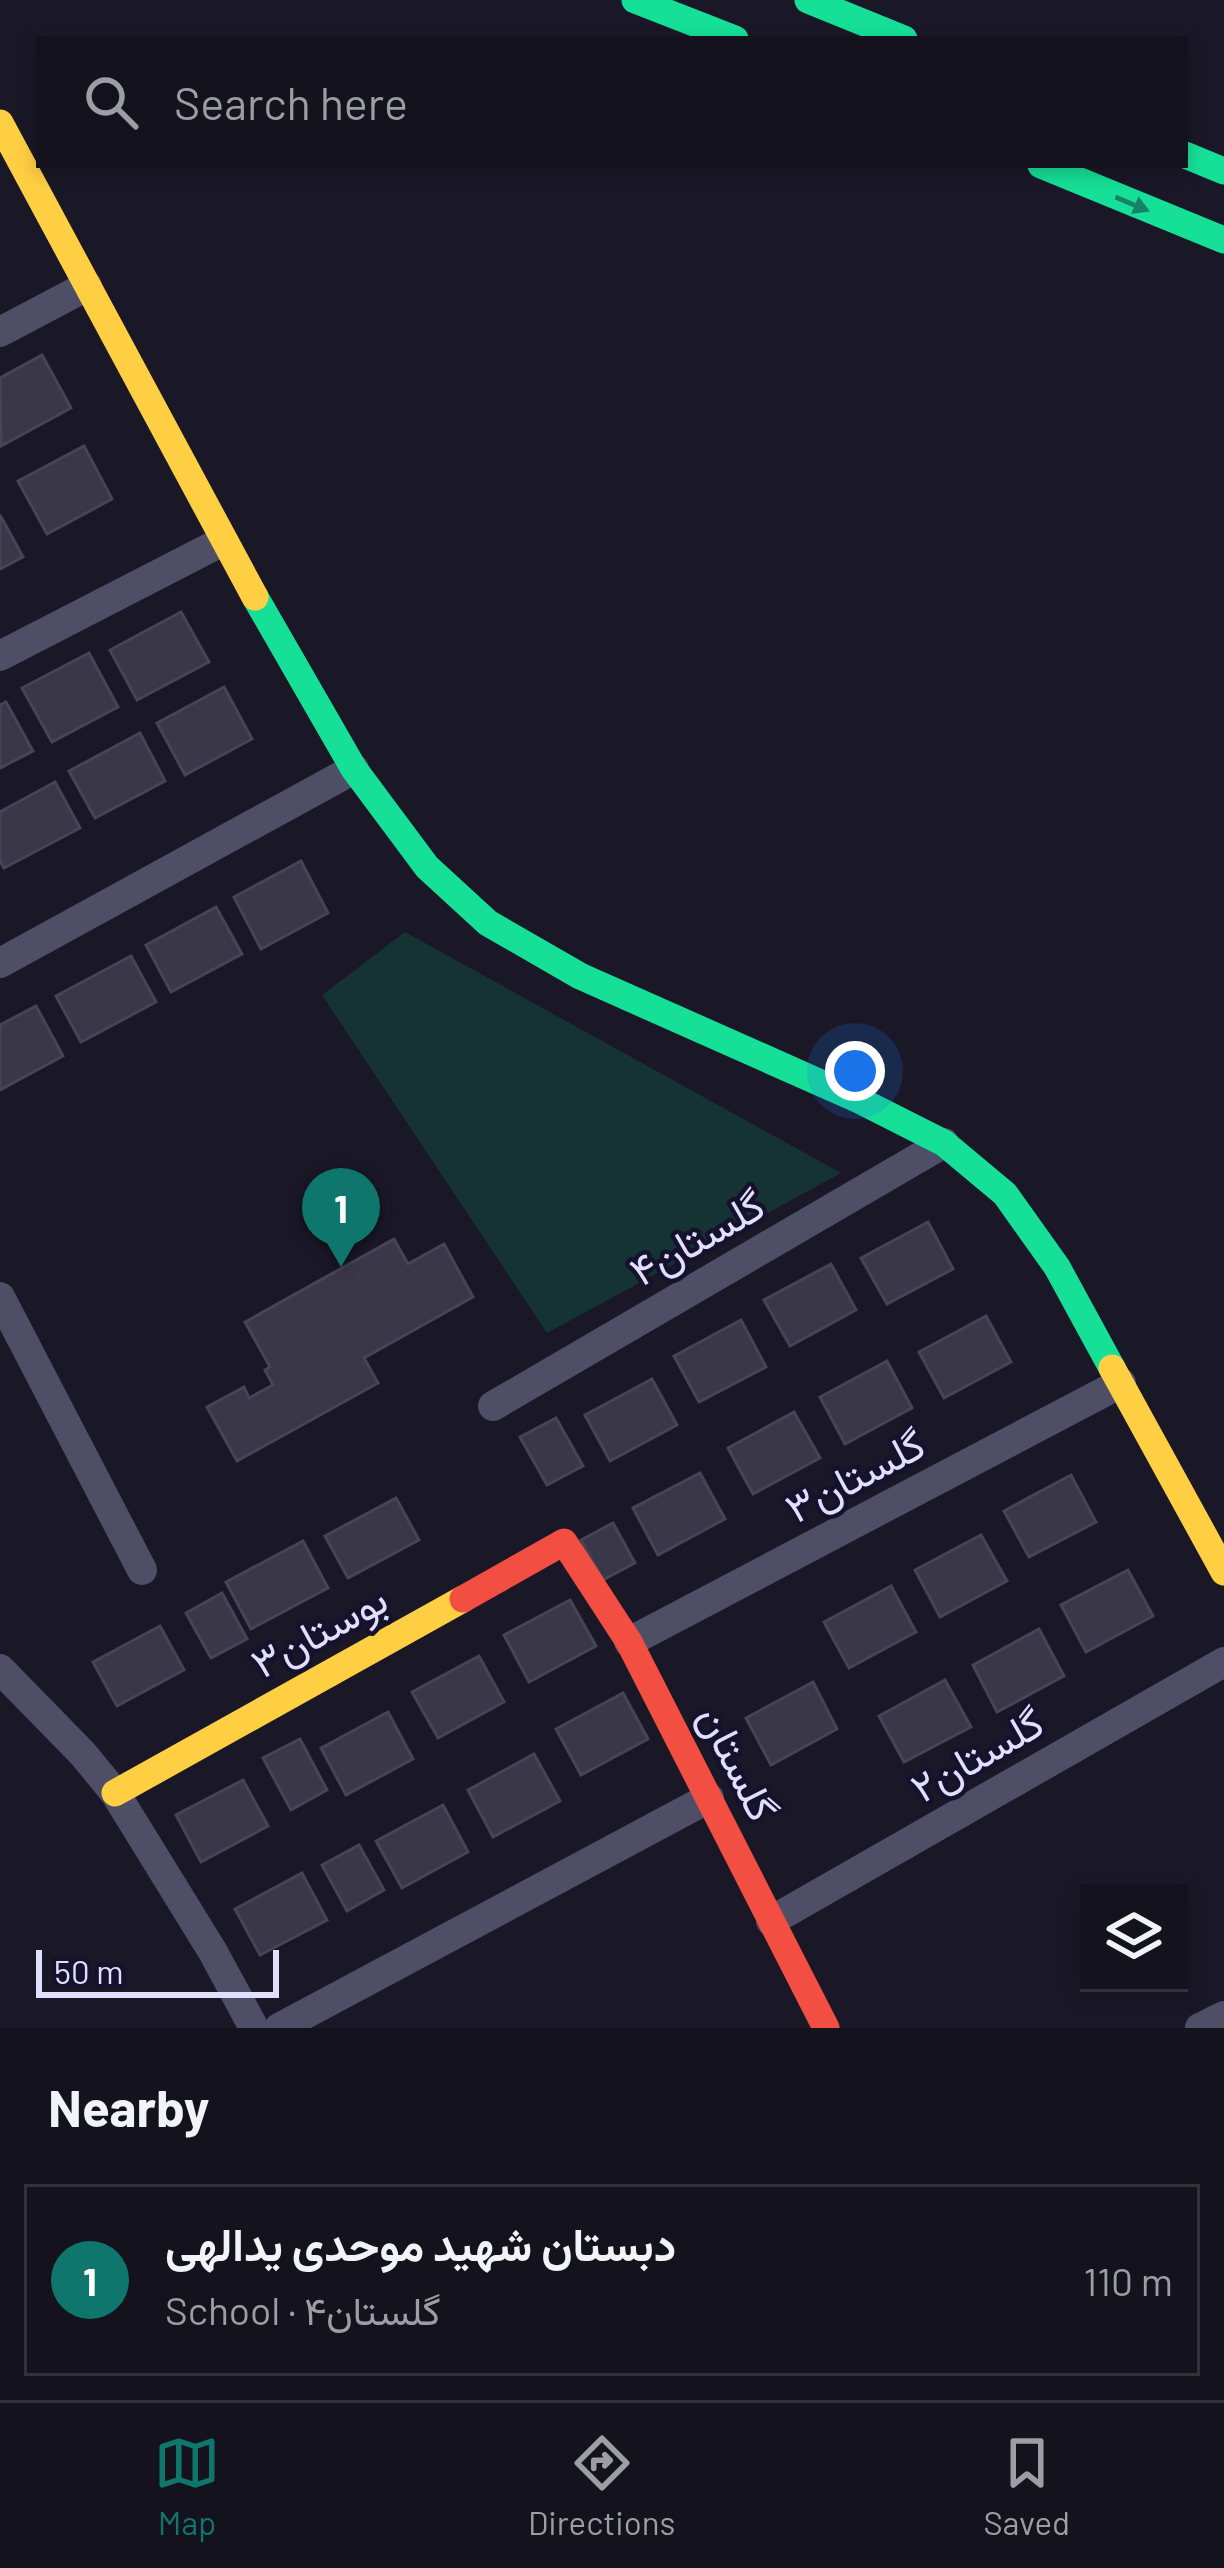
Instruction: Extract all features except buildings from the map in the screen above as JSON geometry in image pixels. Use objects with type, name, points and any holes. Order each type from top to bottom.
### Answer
[{"type":"street","points":[[635,0],[727,36]]},
{"type":"street","points":[[808,0],[897,36]]},
{"type":"street","points":[[0,123],[224,541],[354,769],[427,867],[488,923],[580,976],[860,1100],[944,1143],[1005,1194],[1057,1267],[1224,1573]]},
{"type":"street","points":[[1188,156],[1224,171]]},
{"type":"street","points":[[1048,168],[1224,240]]},
{"type":"street","points":[[0,332],[87,286]]},
{"type":"street","points":[[0,656],[224,541]]},
{"type":"street","points":[[0,963],[354,769]]},
{"type":"street","name":"گلستان۴","points":[[493,1406],[944,1143]]},
{"type":"street","points":[[0,1297],[142,1570]]},
{"type":"street","name":"گلستان۳","points":[[629,1642],[1120,1383]]},
{"type":"street","name":"گلستان","points":[[565,1542],[629,1642],[826,2028]]},
{"type":"street","name":"بوستان۳","points":[[115,1793],[565,1542]]},
{"type":"street","name":"گلستان۲","points":[[771,1921],[1224,1662]]},
{"type":"street","points":[[0,1669],[115,1793],[254,2028]]},
{"type":"street","points":[[279,2028],[709,1798]]},
{"type":"street","points":[[1200,2028],[1224,2016]]},
{"type":"green space","points":[[405,932],[841,1173],[547,1333],[322,995]]},
{"type":"traffic: fast","points":[[635,0],[727,36]]},
{"type":"traffic: fast","points":[[808,0],[897,36]]},
{"type":"traffic: fast","points":[[1188,156],[1224,171]]},
{"type":"traffic: fast","points":[[1048,168],[1224,240]]},
{"type":"traffic: fast","points":[[255,597],[354,769],[427,867],[488,923],[580,976],[859,1100],[944,1143],[1005,1194],[1057,1267],[1112,1368]]},
{"type":"traffic: slow","points":[[0,123],[255,597]]},
{"type":"traffic: slow","points":[[1112,1368],[1224,1572]]},
{"type":"traffic: slow","points":[[115,1793],[463,1599]]},
{"type":"traffic: jam","points":[[463,1599],[564,1542],[629,1642],[826,2028]]},
{"type":"place","name":"دبستان شهید موحدی یدالهی","points":[[341,1267]]}]
